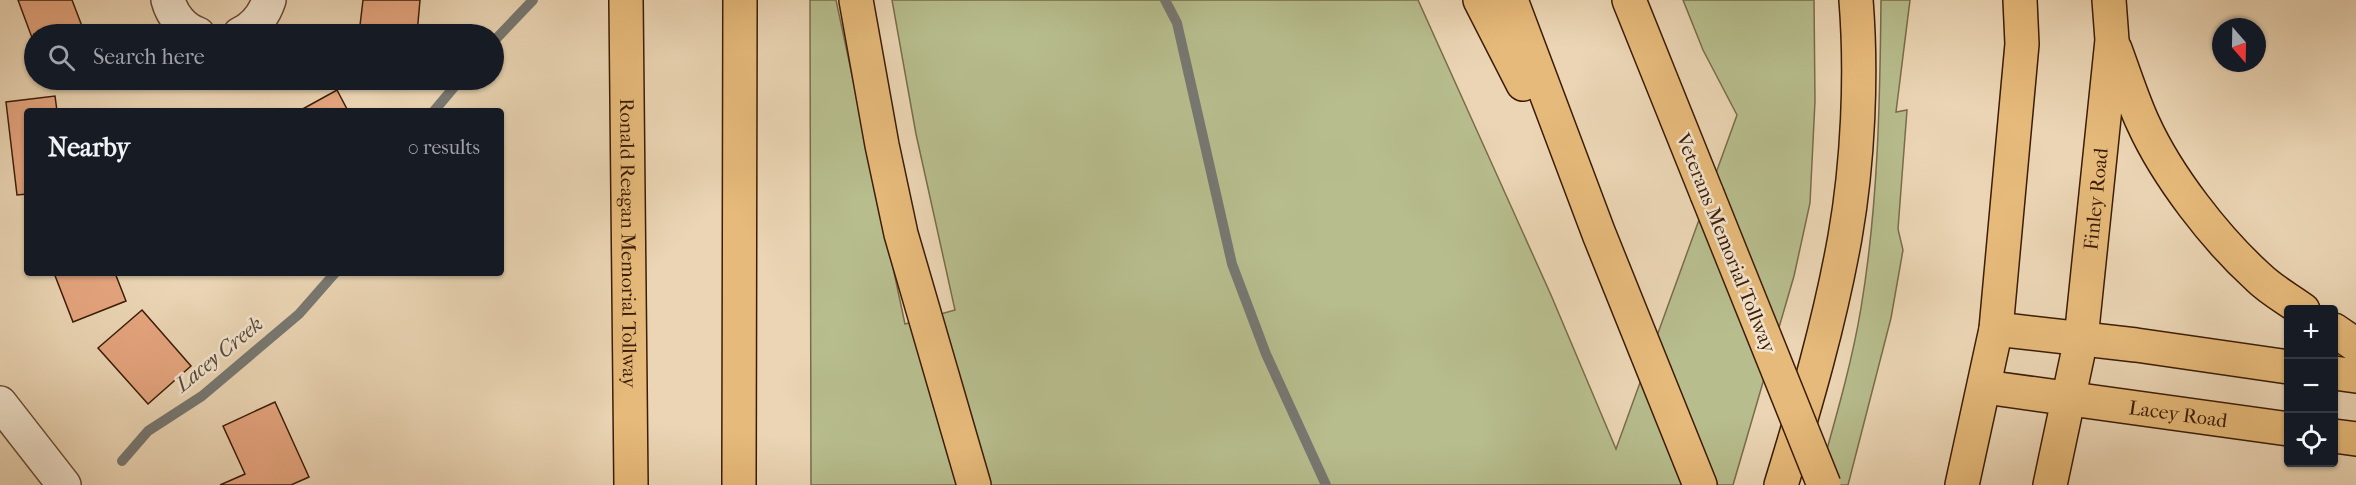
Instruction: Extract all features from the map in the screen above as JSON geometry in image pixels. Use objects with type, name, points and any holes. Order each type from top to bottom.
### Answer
[{"type":"main road","name":"Ronald Reagan Memorial Tollway","points":[[626,0],[631,485]]},
{"type":"main road","points":[[739,485],[740,0]]},
{"type":"main road","points":[[856,0],[884,156],[901,234],[974,485]]},
{"type":"main road","points":[[1480,0],[1599,234]]},
{"type":"main road","points":[[1511,0],[1599,234],[1700,485]]},
{"type":"main road","name":"Veterans Memorial Tollway","points":[[1629,0],[1824,485]]},
{"type":"main road","points":[[1781,485],[1811,385],[1845,237],[1857,132],[1858,24],[1856,0]]},
{"type":"main road","points":[[1962,485],[1996,329],[2022,44],[2020,0]]},
{"type":"main road","name":"Finley Road","points":[[2050,485],[2082,339],[2112,40],[2109,0]]},
{"type":"main road","points":[[2112,40],[2143,123],[2193,205],[2224,244],[2260,279],[2297,305]]},
{"type":"main road","points":[[1996,329],[2284,366]]},
{"type":"main road","points":[[2338,333],[2356,345]]},
{"type":"main road","points":[[2338,374],[2356,376]]},
{"type":"main road","points":[[1985,387],[2069,398]]},
{"type":"main road","name":"Lacey Road","points":[[2069,398],[2284,428]]},
{"type":"main road","points":[[2338,437],[2356,439]]},
{"type":"street","points":[[168,0],[174,15],[182,24]]},
{"type":"street","points":[[256,24],[265,12],[269,0]]},
{"type":"street","points":[[0,403],[64,485]]},
{"type":"green space","points":[[810,0],[836,0],[905,324],[955,310],[916,134],[892,0],[1418,0],[1551,295],[1616,449],[1737,115],[1703,50],[1683,0],[1814,0],[1815,101],[1810,203],[1794,276],[1733,485],[811,485]]},
{"type":"green space","points":[[1881,0],[1910,0],[1896,112],[1907,110],[1898,229],[1903,250],[1891,318],[1848,485],[1817,485],[1852,353],[1867,270],[1875,193]]},
{"type":"building","points":[[18,0],[72,0],[81,24],[27,24]]},
{"type":"building","points":[[363,0],[420,0],[418,24],[360,24]]},
{"type":"building","points":[[337,90],[346,108],[304,108]]},
{"type":"building","points":[[55,96],[57,108],[24,108],[24,194],[17,195],[6,102]]},
{"type":"building","points":[[55,276],[116,276],[126,301],[73,322]]},
{"type":"building","points":[[142,310],[191,366],[148,404],[98,348]]},
{"type":"building","points":[[275,402],[309,477],[291,485],[220,485],[245,474],[223,426]]},
{"type":"waterway","name":"Lacey Creek","points":[[504,30],[533,0]]},
{"type":"waterway","points":[[1165,0],[1177,23],[1232,264],[1266,354],[1326,485]]},
{"type":"waterway","name":"Lacey Creek","points":[[437,108],[452,90]]},
{"type":"waterway","name":"Lacey Creek","points":[[122,461],[148,431],[202,396],[299,314],[332,276]]}]
